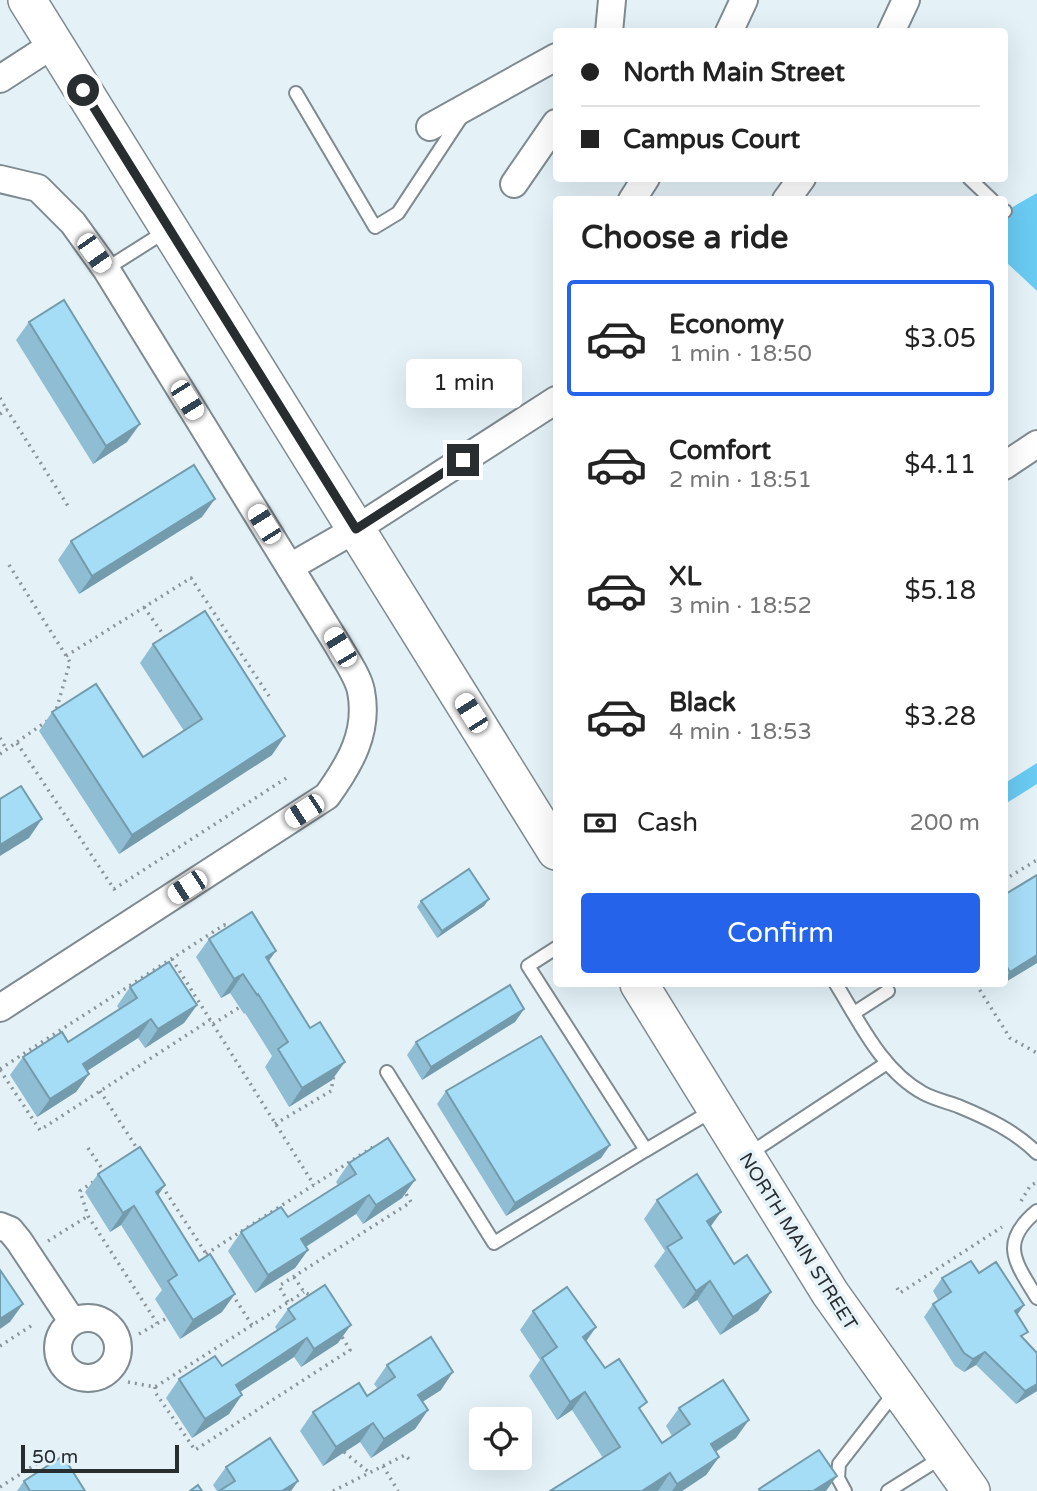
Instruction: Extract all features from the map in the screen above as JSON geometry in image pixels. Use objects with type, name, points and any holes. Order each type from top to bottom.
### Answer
[{"type":"main road","points":[[27,0],[553,846]]},
{"type":"main road","name":"NORTH MAIN STREET","points":[[641,987],[830,1293],[971,1491]]},
{"type":"street","points":[[609,28],[612,0]]},
{"type":"street","points":[[731,28],[744,0]]},
{"type":"street","points":[[893,28],[906,0]]},
{"type":"street","points":[[0,79],[54,44]]},
{"type":"street","points":[[430,127],[553,59]]},
{"type":"street","points":[[514,184],[553,127]]},
{"type":"street","points":[[0,179],[38,188],[73,223],[106,269],[340,647],[361,689],[363,724],[349,766],[327,796],[0,1008]]},
{"type":"street","points":[[290,567],[553,409]]},
{"type":"street","points":[[1008,463],[1037,444]]},
{"type":"street","points":[[0,1226],[10,1230],[19,1241],[72,1321]]},
{"type":"lane","points":[[296,93],[375,227],[398,213],[468,106]]},
{"type":"lane","points":[[973,182],[988,196]]},
{"type":"lane","points":[[106,269],[169,229]]},
{"type":"lane","points":[[553,949],[528,966],[646,1150]]},
{"type":"lane","points":[[838,987],[887,1063],[923,1093],[989,1120],[1021,1138],[1037,1153]]},
{"type":"lane","points":[[854,1013],[888,990]]},
{"type":"lane","points":[[746,1156],[887,1063]]},
{"type":"lane","points":[[387,1072],[494,1244],[715,1109]]},
{"type":"lane","points":[[1037,1211],[1017,1235],[1012,1250],[1016,1264],[1037,1298]]},
{"type":"lane","points":[[845,1491],[838,1478],[839,1464],[897,1388]]},
{"type":"lane","points":[[888,1491],[945,1456]]},
{"type":"path","points":[[0,398],[68,506]]},
{"type":"path","points":[[0,414],[7,410]]},
{"type":"path","points":[[0,754],[54,716],[70,662],[9,565]]},
{"type":"path","points":[[66,656],[191,578],[269,696]]},
{"type":"path","points":[[144,607],[170,644]]},
{"type":"path","points":[[0,738],[7,750]]},
{"type":"path","points":[[18,743],[114,889],[288,777]]},
{"type":"path","points":[[1008,878],[1037,860]]},
{"type":"path","points":[[234,928],[224,925],[0,1069],[40,1130],[211,1022],[240,1007]]},
{"type":"path","points":[[172,959],[314,1185]]},
{"type":"path","points":[[978,987],[1010,1038],[1037,1053]]},
{"type":"path","points":[[275,1124],[331,1091],[334,1075]]},
{"type":"path","points":[[100,1091],[145,1161]]},
{"type":"path","points":[[206,1254],[376,1145],[383,1156]]},
{"type":"path","points":[[88,1148],[105,1174],[80,1191],[88,1216],[157,1323]]},
{"type":"path","points":[[288,1302],[279,1286],[411,1202],[397,1179]]},
{"type":"path","points":[[1018,1206],[1030,1186],[1037,1182]]},
{"type":"path","points":[[161,1184],[213,1264]]},
{"type":"path","points":[[48,1241],[88,1216]]},
{"type":"path","points":[[897,1288],[900,1293],[1005,1226]]},
{"type":"path","points":[[293,1277],[304,1292],[313,1296]]},
{"type":"path","points":[[226,1284],[252,1325]]},
{"type":"path","points":[[128,1382],[155,1387],[304,1292]]},
{"type":"path","points":[[139,1334],[167,1318]]},
{"type":"path","points":[[0,1346],[34,1324]]},
{"type":"path","points":[[155,1387],[155,1392],[195,1450],[350,1350],[336,1327]]},
{"type":"path","points":[[345,1452],[370,1473]]},
{"type":"path","points":[[333,1491],[405,1455],[410,1460]]},
{"type":"path","points":[[0,1487],[47,1457],[54,1468]]},
{"type":"path","points":[[383,1466],[398,1491]]},
{"type":"shaded area","points":[[1037,193],[1037,291],[1008,264],[1008,210]]},
{"type":"shaded area","points":[[1037,763],[1037,784],[1008,802],[1008,781]]},
{"type":"building","points":[[64,300],[140,424],[106,446],[29,322]]},
{"type":"building","points":[[194,465],[215,499],[92,576],[71,541]]},
{"type":"building","points":[[205,611],[285,736],[132,835],[52,712],[96,684],[143,757],[202,719],[153,644]]},
{"type":"building","points":[[21,786],[42,819],[0,845],[0,799]]},
{"type":"building","points":[[469,869],[489,899],[442,931],[421,901]]},
{"type":"building","points":[[1037,875],[1037,955],[1010,972],[1008,969],[1008,893]]},
{"type":"building","points":[[252,912],[276,951],[266,957],[310,1028],[320,1022],[345,1062],[302,1088],[278,1049],[288,1042],[243,974],[234,979],[209,939]]},
{"type":"building","points":[[169,962],[197,1005],[158,1029],[151,1019],[83,1064],[89,1074],[50,1099],[23,1057],[62,1032],[68,1042],[137,998],[130,987]]},
{"type":"building","points":[[510,985],[524,1009],[431,1067],[416,1042]]},
{"type":"building","points":[[541,1036],[610,1145],[515,1203],[446,1091]]},
{"type":"building","points":[[388,1138],[415,1180],[376,1205],[369,1195],[301,1239],[308,1250],[268,1275],[241,1232],[281,1207],[288,1217],[356,1174],[349,1163]]},
{"type":"building","points":[[140,1147],[165,1185],[156,1192],[199,1261],[210,1254],[235,1294],[193,1320],[168,1281],[177,1275],[134,1206],[123,1213],[98,1174]]},
{"type":"building","points":[[697,1174],[721,1212],[707,1221],[734,1264],[747,1255],[771,1292],[733,1317],[710,1281],[696,1291],[667,1247],[682,1238],[657,1200]]},
{"type":"building","points":[[971,1261],[979,1273],[996,1262],[1024,1305],[1015,1311],[1028,1332],[1021,1336],[1037,1353],[1037,1384],[1025,1391],[985,1352],[973,1359],[964,1353],[933,1304],[951,1292],[942,1278]]},
{"type":"building","points":[[0,1270],[23,1304],[0,1319]]},
{"type":"building","points":[[325,1285],[351,1325],[314,1349],[307,1338],[236,1385],[242,1395],[205,1419],[179,1379],[215,1356],[222,1366],[295,1319],[288,1309]]},
{"type":"building","points":[[567,1287],[596,1327],[583,1337],[605,1368],[619,1359],[647,1402],[639,1408],[662,1443],[690,1424],[679,1408],[723,1380],[749,1420],[711,1444],[719,1457],[677,1484],[670,1473],[642,1491],[550,1491],[620,1447],[585,1392],[570,1402],[542,1358],[557,1347],[533,1311]]},
{"type":"building","points":[[431,1337],[453,1372],[418,1395],[428,1410],[384,1439],[373,1423],[336,1447],[313,1412],[359,1383],[367,1396],[395,1377],[387,1365]]},
{"type":"building","points":[[270,1438],[298,1481],[282,1491],[219,1491],[235,1481],[226,1467]]},
{"type":"building","points":[[819,1450],[837,1476],[813,1491],[760,1491],[759,1489]]},
{"type":"building","points":[[63,1456],[85,1491],[30,1491],[24,1481]]},
{"type":"building","points":[[198,1485],[202,1491],[190,1491]]},
{"type":"route","points":[[83,90],[356,529],[463,460]]}]
